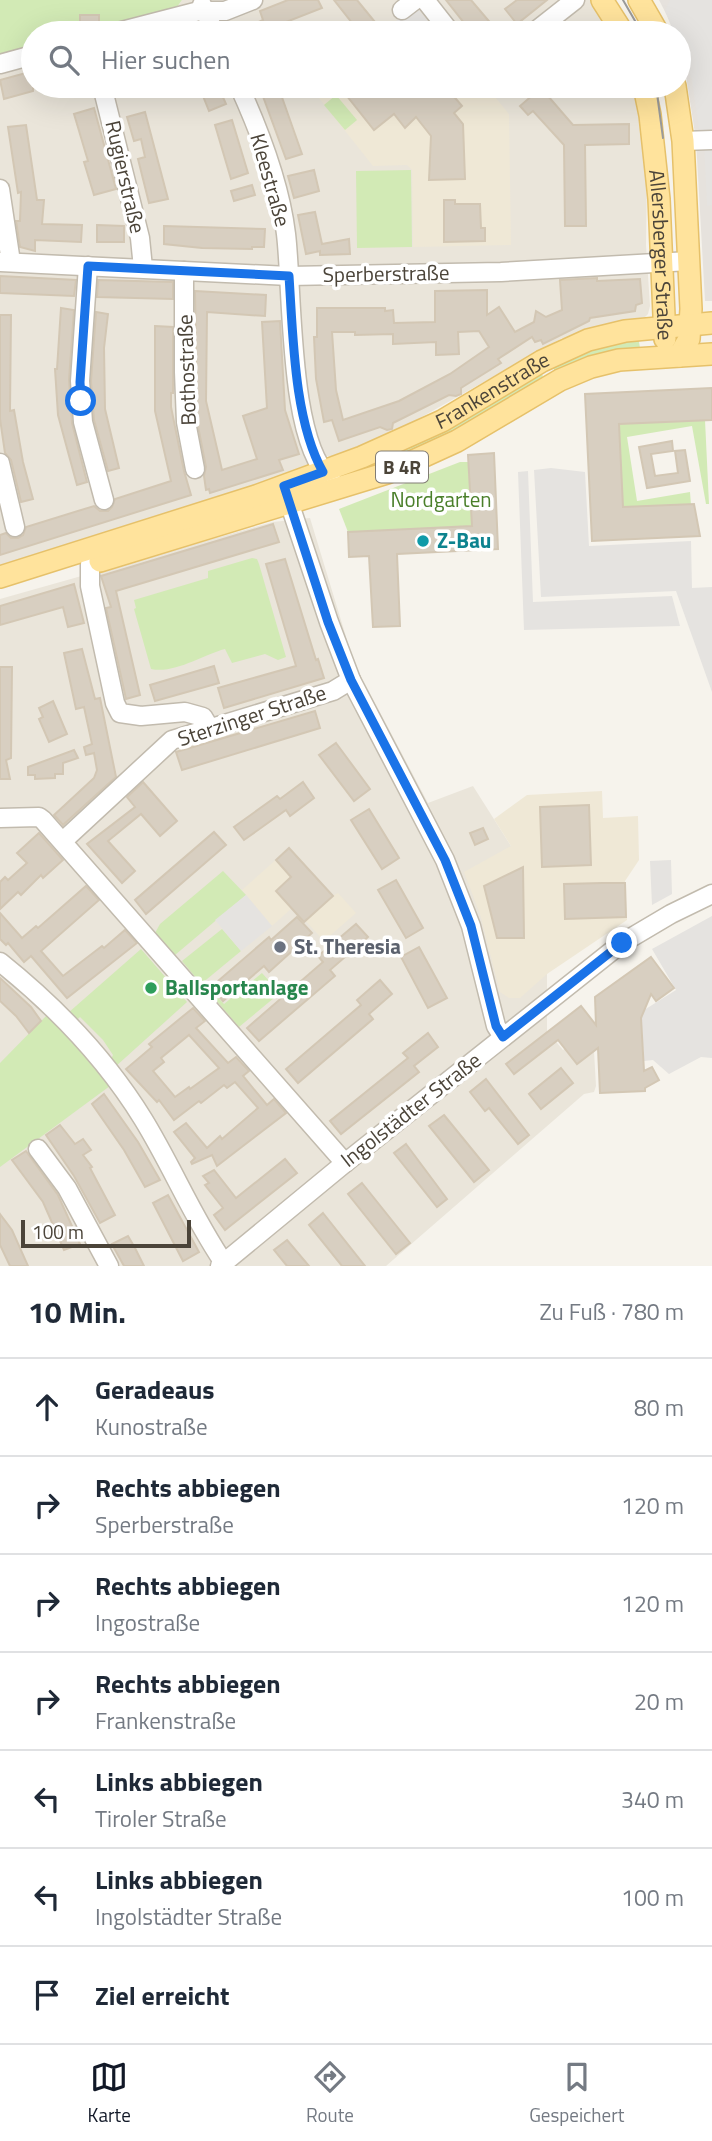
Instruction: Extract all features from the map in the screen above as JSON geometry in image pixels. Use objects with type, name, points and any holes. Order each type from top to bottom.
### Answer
[{"type":"main road","points":[[602,0],[615,21]]},
{"type":"main road","points":[[639,0],[650,21]]},
{"type":"main road","name":"Allersberger Straße","points":[[646,98],[656,173],[664,326],[667,344],[679,356],[702,323],[689,261],[683,141],[677,98]]},
{"type":"main road","points":[[656,173],[684,172]]},
{"type":"main road","name":"Frankenstraße","points":[[0,591],[90,564],[287,495],[323,472],[436,424],[535,365],[571,347],[601,336],[702,323]]},
{"type":"main road","name":"Frankenstraße","points":[[0,577],[287,495],[341,489],[387,473],[444,448],[550,385],[580,371],[609,362],[712,354]]},
{"type":"main road","points":[[535,365],[547,369],[550,385]]},
{"type":"street","points":[[160,21],[198,11],[203,6],[225,11],[253,0]]},
{"type":"street","points":[[425,0],[442,21]]},
{"type":"street","points":[[548,21],[575,0]]},
{"type":"street","points":[[0,64],[21,58]]},
{"type":"street","name":"Rugierstraße","points":[[105,98],[140,238],[143,268]]},
{"type":"street","name":"Kleestraße","points":[[244,98],[272,172],[286,233],[299,396],[311,444],[323,472]]},
{"type":"street","points":[[683,141],[712,140]]},
{"type":"street","points":[[0,188],[6,262]]},
{"type":"street","name":"Sperberstraße","points":[[6,262],[289,276],[501,272],[689,261]]},
{"type":"street","points":[[88,266],[81,401],[83,422],[104,500]]},
{"type":"street","name":"Bothostraße","points":[[184,271],[186,422],[195,469]]},
{"type":"street","points":[[0,463],[15,527]]},
{"type":"street","points":[[323,472],[341,489]]},
{"type":"street","points":[[287,495],[328,622],[351,680],[445,860],[471,926],[496,1026],[503,1037]]},
{"type":"street","points":[[90,564],[90,586],[115,703],[120,713],[141,716],[186,712],[203,717],[209,727]]},
{"type":"street","name":"Sterzinger Straße","points":[[63,841],[172,740],[333,691],[351,680]]},
{"type":"street","points":[[0,818],[39,817],[345,1163]]},
{"type":"street","name":"Ingolstädter Straße","points":[[222,1264],[622,943],[712,894]]},
{"type":"street","points":[[0,962],[59,1014],[116,1081],[147,1126],[222,1264]]},
{"type":"street","points":[[38,1149],[67,1188],[109,1266]]},
{"type":"shaded area","points":[[182,0],[593,0],[603,21],[128,21],[177,7]]},
{"type":"shaded area","points":[[659,0],[712,0],[712,301],[705,301],[696,140],[690,98],[691,21],[670,21]]},
{"type":"shaded area","points":[[670,0],[712,0],[712,135],[700,136],[691,77],[691,21],[669,21],[665,11]]},
{"type":"shaded area","points":[[415,6],[428,21],[396,21]]},
{"type":"shaded area","points":[[21,50],[21,98],[636,98],[637,105],[641,105],[647,178],[648,314],[643,319],[566,342],[562,338],[418,419],[413,426],[337,456],[327,456],[304,471],[0,571],[0,56]]},
{"type":"shaded area","points":[[319,98],[496,98],[509,114],[511,245],[413,247],[412,170],[407,165],[373,166]]},
{"type":"shaded area","points":[[712,144],[712,205],[707,206],[704,145]]},
{"type":"shaded area","points":[[551,468],[585,472],[589,546],[691,541],[692,588],[712,587],[712,692],[676,591],[541,597],[534,470]]},
{"type":"shaded area","points":[[528,471],[533,602],[672,596],[680,626],[524,630],[518,472]]},
{"type":"shaded area","points":[[310,518],[354,663],[428,803],[473,786],[511,846],[547,974],[547,1031],[563,1050],[576,1039],[593,1034],[596,1086],[594,1092],[584,1094],[386,1266],[0,1266],[0,599],[273,522]]},
{"type":"shaded area","points":[[602,791],[603,818],[638,816],[639,860],[625,881],[627,920],[547,974],[520,998],[509,998],[500,992],[480,914],[464,872],[511,846],[494,819],[527,795]]},
{"type":"shaded area","name":"St. Theresia","points":[[289,848],[332,896],[338,893],[356,913],[324,941],[293,907],[272,926],[242,890]]},
{"type":"shaded area","points":[[671,860],[672,894],[652,905],[650,861]]},
{"type":"shaded area","points":[[246,895],[272,926],[241,951],[215,920]]},
{"type":"shaded area","points":[[712,916],[712,1058],[701,1057],[669,1074],[653,1060],[644,1061],[641,1012],[676,990],[652,949]]},
{"type":"green space","points":[[0,0],[182,0],[177,7],[128,21],[21,21],[21,50],[0,56]]},
{"type":"green space","points":[[332,98],[339,98],[357,120],[345,130],[324,105]]},
{"type":"green space","points":[[411,170],[412,247],[357,248],[356,171]]},
{"type":"green space","points":[[638,336],[640,348],[600,353],[555,371],[551,364],[561,358]]},
{"type":"green space","points":[[540,372],[543,376],[540,380],[400,463],[349,475],[435,436]]},
{"type":"green space","points":[[705,420],[709,504],[706,504],[692,426],[627,437],[637,501],[690,492],[691,505],[623,507],[619,424]]},
{"type":"green space","name":"Nordgarten","points":[[460,462],[468,462],[472,526],[348,532],[339,509]]},
{"type":"green space","points":[[252,558],[257,559],[259,564],[286,657],[278,660],[265,654],[232,663],[225,649],[169,669],[151,669],[134,609],[134,600],[208,578],[208,571]]},
{"type":"green space","points":[[223,871],[246,895],[175,955],[155,933],[160,924]]},
{"type":"green space","points":[[222,929],[241,951],[201,984],[182,961]]},
{"type":"green space","points":[[141,949],[187,1002],[115,1067],[110,1061],[113,1055],[103,1040],[80,1017],[76,1021],[68,1013]]},
{"type":"green space","points":[[262,973],[280,993],[239,1027],[208,991],[210,989],[224,1004]]},
{"type":"green space","points":[[51,1011],[114,1083],[0,1167],[0,1063]]},
{"type":"building","points":[[288,0],[318,0],[322,8],[289,21],[261,21],[263,20],[260,11]]},
{"type":"building","points":[[334,0],[357,0],[374,21],[351,21]]},
{"type":"building","points":[[446,0],[471,0],[489,21],[463,21]]},
{"type":"building","points":[[517,0],[547,0],[521,21],[515,21],[505,9]]},
{"type":"building","points":[[80,15],[99,15],[99,21],[80,21]]},
{"type":"building","points":[[21,74],[21,94],[4,99],[0,80]]},
{"type":"building","points":[[204,98],[223,98],[226,104],[209,111]]},
{"type":"building","points":[[264,98],[282,98],[302,154],[286,159]]},
{"type":"building","points":[[349,98],[455,98],[462,106],[454,113],[463,124],[465,179],[429,180],[431,136],[416,117],[405,128],[394,114],[374,130]]},
{"type":"building","points":[[529,98],[550,98],[573,125],[629,124],[629,144],[585,145],[586,226],[565,226],[564,145],[533,111],[528,115],[520,106]]},
{"type":"building","points":[[94,108],[116,189],[94,195],[84,162],[88,161],[74,114]]},
{"type":"building","points":[[145,112],[168,199],[149,203],[138,159],[145,157],[141,139],[134,141],[127,117]]},
{"type":"building","points":[[232,120],[248,173],[231,179],[215,125]]},
{"type":"building","points":[[26,125],[37,200],[44,200],[42,224],[82,225],[81,242],[35,240],[35,251],[20,247],[16,221],[20,221],[21,192],[18,193],[8,127]]},
{"type":"building","points":[[314,170],[319,191],[294,198],[288,176]]},
{"type":"building","points":[[252,185],[255,195],[234,201],[231,191]]},
{"type":"building","points":[[444,200],[455,200],[455,204],[480,204],[481,228],[485,228],[485,241],[444,242]]},
{"type":"building","points":[[315,212],[322,244],[349,239],[350,254],[320,255],[320,251],[306,254],[298,215]]},
{"type":"building","points":[[97,225],[124,226],[124,242],[97,242]]},
{"type":"building","points":[[164,226],[265,229],[264,247],[202,248],[164,244]]},
{"type":"building","points":[[0,276],[76,280],[74,296],[0,293]]},
{"type":"building","points":[[640,279],[642,303],[636,305],[635,311],[590,318],[589,321],[543,344],[541,340],[535,342],[532,337],[498,359],[501,363],[461,388],[461,394],[449,395],[393,423],[392,429],[380,427],[339,441],[332,420],[324,422],[316,379],[314,337],[317,337],[317,308],[385,308],[385,311],[393,310],[394,323],[435,322],[435,291],[487,290],[487,315],[499,307],[515,332],[534,322],[536,311],[546,317],[562,310],[560,280]],"holes":[[[479,331],[489,347],[450,374],[399,401],[343,420],[336,390],[332,332],[355,332],[355,335],[393,334],[393,344],[436,342],[436,355],[459,354],[458,332]]]},
{"type":"building","points":[[98,280],[173,282],[173,299],[97,297]]},
{"type":"building","points":[[195,291],[266,295],[265,316],[207,312],[206,401],[222,470],[257,459],[243,416],[267,408],[262,322],[280,321],[285,410],[299,454],[279,460],[283,470],[210,493],[209,489],[206,490],[206,467],[197,421]]},
{"type":"building","points":[[61,308],[74,310],[69,380],[72,423],[87,482],[77,485],[58,415],[55,369]]},
{"type":"building","points":[[96,312],[108,314],[104,348],[105,409],[119,468],[108,471],[94,420],[91,381]]},
{"type":"building","points":[[0,315],[11,315],[10,411],[14,410],[33,499],[21,502],[11,460],[5,453],[0,419]]},
{"type":"building","points":[[155,326],[173,327],[171,407],[191,495],[0,555],[0,535],[6,533],[11,538],[18,538],[23,535],[26,527],[94,506],[100,511],[108,511],[115,499],[171,481],[155,411]]},
{"type":"building","points":[[712,388],[712,420],[619,424],[623,507],[694,504],[700,536],[592,541],[585,394]]},
{"type":"building","points":[[672,441],[673,451],[651,454],[655,476],[678,473],[675,451],[685,450],[690,481],[647,488],[639,447]]},
{"type":"building","name":"Z-Bau","points":[[494,453],[498,549],[397,554],[400,626],[373,627],[369,556],[349,557],[348,532],[472,526],[468,455]]},
{"type":"building","points":[[273,524],[279,542],[116,591],[140,695],[126,699],[106,608],[111,607],[101,576]]},
{"type":"building","points":[[285,559],[324,678],[224,708],[218,688],[296,666],[266,564]]},
{"type":"building","points":[[74,584],[84,623],[68,627],[63,607],[0,625],[0,606]]},
{"type":"building","points":[[82,649],[95,699],[100,698],[116,777],[63,825],[54,815],[94,778],[97,770],[94,753],[86,755],[84,747],[92,744],[84,707],[76,709],[64,653]]},
{"type":"building","points":[[214,666],[219,683],[155,701],[150,685]]},
{"type":"building","points":[[0,667],[12,667],[11,758],[6,760],[10,779],[0,779]]},
{"type":"building","points":[[53,701],[67,734],[49,742],[39,719],[43,717],[39,708]]},
{"type":"building","points":[[315,711],[320,728],[182,770],[176,752]]},
{"type":"building","points":[[336,743],[370,789],[354,801],[319,755]]},
{"type":"building","points":[[74,750],[78,758],[63,763],[63,774],[55,774],[55,778],[35,779],[35,775],[28,775],[28,767]]},
{"type":"building","points":[[143,782],[177,821],[160,836],[141,814],[108,841],[135,871],[122,883],[87,844],[135,807],[127,797]]},
{"type":"building","points":[[303,782],[314,798],[290,816],[286,810],[244,840],[234,827],[277,796],[280,799]]},
{"type":"building","points":[[589,805],[591,865],[542,867],[540,807]]},
{"type":"building","points":[[369,809],[399,858],[382,869],[351,820]]},
{"type":"building","points":[[483,828],[488,839],[475,845],[470,833]]},
{"type":"building","points":[[214,832],[226,845],[146,914],[135,900]]},
{"type":"building","points":[[39,833],[63,860],[43,878],[41,875],[21,895],[18,892],[0,909],[0,882],[5,877],[8,880],[27,863],[17,853]]},
{"type":"building","points":[[289,848],[333,896],[304,922],[276,891],[291,877],[276,860]]},
{"type":"building","points":[[523,867],[524,938],[497,938],[484,886]]},
{"type":"building","points":[[396,880],[423,928],[406,938],[378,890]]},
{"type":"building","points":[[625,883],[626,917],[565,919],[564,884]]},
{"type":"building","points":[[86,886],[99,900],[41,951],[63,976],[125,930],[137,943],[67,998],[31,956],[24,962],[8,943],[6,945],[0,939],[0,913],[22,938],[36,926],[38,928]]},
{"type":"building","points":[[297,917],[312,933],[269,972],[264,966],[223,1001],[211,987],[269,937],[271,940]]},
{"type":"building","points":[[356,924],[368,937],[330,970],[335,976],[259,1041],[247,1028],[323,962],[318,956]]},
{"type":"building","points":[[419,947],[447,998],[428,1008],[401,957]]},
{"type":"building","points":[[651,957],[674,988],[656,1001],[651,994],[641,1018],[644,1071],[652,1067],[659,1080],[645,1088],[645,1091],[600,1093],[598,1048],[577,1064],[558,1040],[514,1074],[506,1064],[581,1006],[596,1025],[595,997]]},
{"type":"building","points":[[0,978],[31,1007],[41,1021],[29,1033],[0,1001]]},
{"type":"building","points":[[380,980],[392,994],[369,1014],[373,1019],[298,1083],[286,1069],[361,1005],[357,1000]]},
{"type":"building","points":[[193,1008],[205,1021],[196,1028],[228,1063],[236,1057],[249,1071],[243,1076],[267,1105],[274,1099],[286,1113],[217,1166],[212,1155],[192,1164],[195,1158],[174,1132],[186,1123],[207,1148],[220,1136],[222,1139],[258,1108],[235,1082],[227,1088],[224,1085],[174,1120],[159,1100],[157,1102],[126,1069],[152,1047],[149,1044]],"holes":[[[189,1035],[219,1068],[175,1097],[153,1071],[164,1062],[161,1058]]]},
{"type":"building","points":[[428,1033],[438,1047],[414,1066],[419,1072],[341,1134],[330,1121],[408,1058],[403,1053]]},
{"type":"building","points":[[561,1068],[573,1083],[541,1109],[529,1094]]},
{"type":"building","points":[[486,1079],[529,1135],[518,1144],[489,1108],[485,1111],[470,1092]]},
{"type":"building","points":[[104,1094],[138,1142],[160,1180],[145,1187],[124,1150],[92,1104]]},
{"type":"building","points":[[444,1115],[489,1170],[474,1182],[429,1126]]},
{"type":"building","points":[[60,1125],[75,1144],[83,1139],[91,1150],[83,1155],[92,1167],[90,1168],[115,1215],[100,1223],[74,1176],[46,1135]]},
{"type":"building","points":[[406,1144],[447,1199],[437,1207],[394,1153]]},
{"type":"building","points":[[26,1151],[58,1195],[80,1244],[64,1250],[43,1202],[12,1160]]},
{"type":"building","points":[[285,1159],[297,1173],[225,1230],[214,1215],[223,1208],[205,1185],[209,1183],[203,1176],[214,1170],[236,1198]]},
{"type":"building","points":[[362,1183],[410,1243],[396,1254],[348,1194]]},
{"type":"building","points":[[168,1195],[199,1252],[183,1261],[153,1203]]},
{"type":"building","points":[[323,1213],[365,1266],[342,1266],[309,1225]]},
{"type":"building","points":[[0,1214],[12,1230],[28,1266],[10,1266],[0,1245]]},
{"type":"building","points":[[128,1236],[144,1266],[124,1266],[114,1248],[112,1244]]},
{"type":"building","points":[[287,1240],[309,1266],[287,1266],[274,1250]]},
{"type":"tram line","points":[[623,0],[635,21]]},
{"type":"tram line","points":[[658,98],[663,138]]},
{"type":"place","name":"Z-Bau","points":[[423,541]]},
{"type":"place","name":"St. Theresia","points":[[280,947]]},
{"type":"place","name":"Ballsportanlage","points":[[151,988]]},
{"type":"route","points":[[81,401],[88,266],[289,276],[299,396],[311,444],[323,472],[284,486],[328,622],[351,680],[445,860],[471,926],[496,1026],[503,1037],[622,943]]}]
